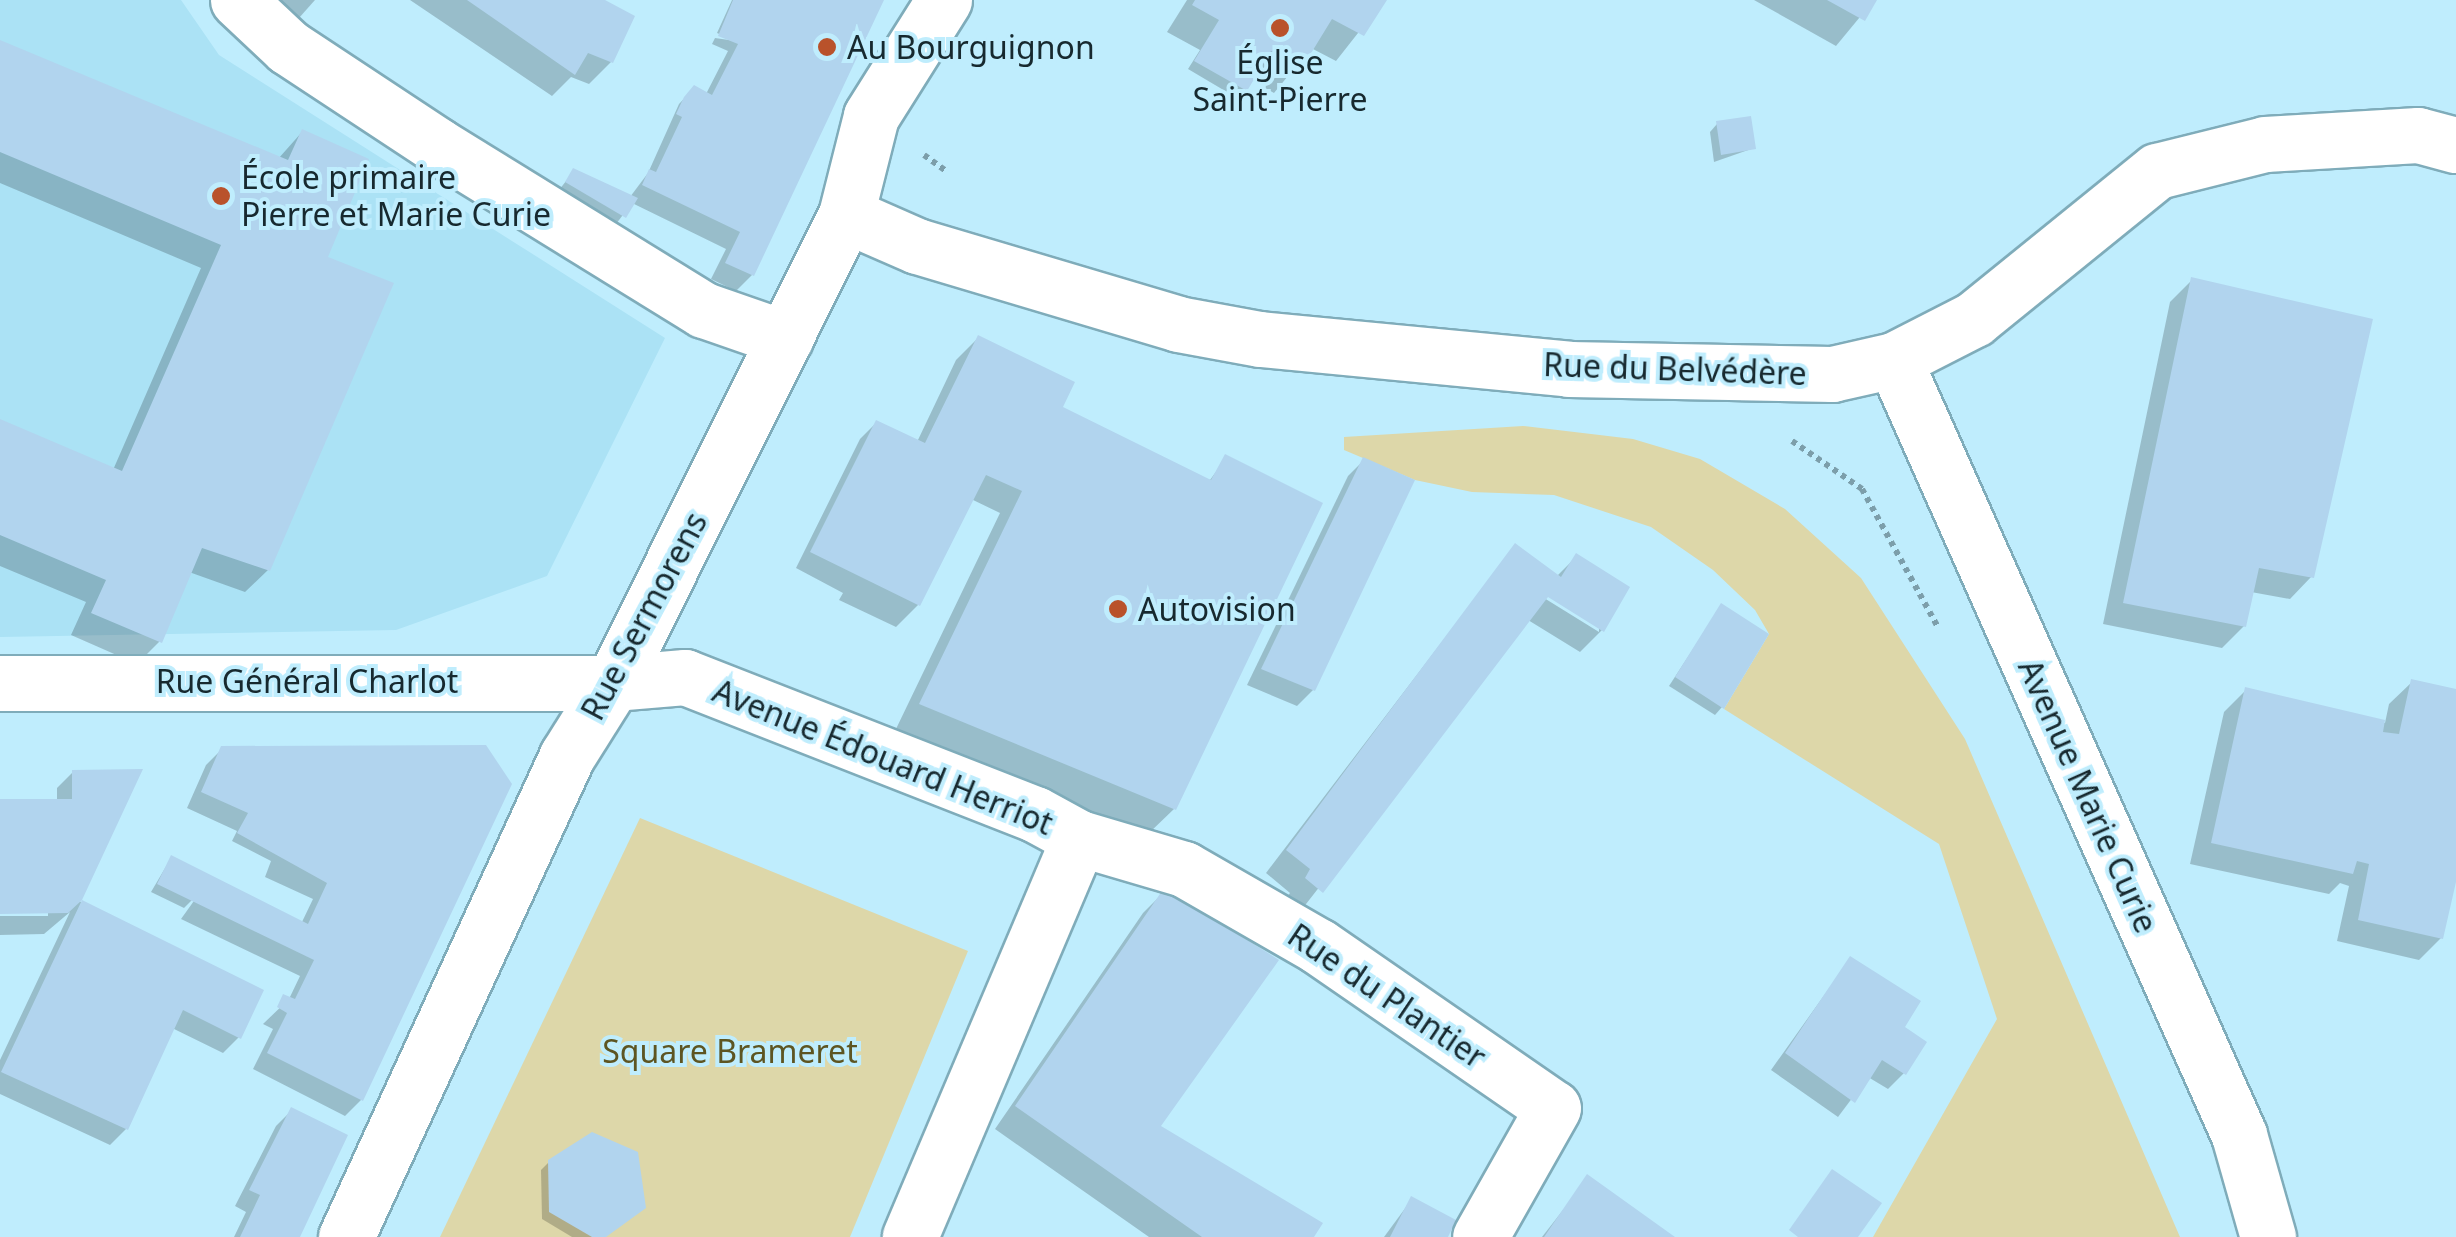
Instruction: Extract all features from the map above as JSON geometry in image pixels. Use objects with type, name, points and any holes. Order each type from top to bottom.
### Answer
[{"type":"street","points":[[238,0],[288,47],[438,146],[704,310],[785,338]]},
{"type":"street","name":"Rue Sermorens","points":[[346,1237],[568,756],[614,683],[846,214],[871,116],[944,0]]},
{"type":"street","name":"Rue du Belvédère","points":[[846,214],[917,246],[1178,324],[1260,338],[1569,369],[1832,374],[1894,360],[1974,319],[2157,171],[2265,144],[2418,135],[2456,145]]},
{"type":"street","name":"Avenue Marie Curie","points":[[1894,360],[2240,1134],[2268,1237]]},
{"type":"street","name":"Avenue Édouard Herriot","points":[[614,683],[685,676],[1036,814],[1079,838],[910,1237]]},
{"type":"street","name":"Rue Général Charlot","points":[[0,683],[614,683]]},
{"type":"street","name":"Rue du Plantier","points":[[1079,838],[1201,879],[1318,946],[1553,1108],[1480,1237]]},
{"type":"path","points":[[1782,438],[1800,443],[1862,489],[1946,641]]},
{"type":"path","points":[[1862,489],[1872,484]]},
{"type":"shaded area","name":"École primaire Pierre et Marie Curie","points":[[0,0],[181,0],[219,55],[665,338],[547,576],[396,630],[0,637]]},
{"type":"green space","points":[[1523,426],[1633,439],[1700,459],[1785,509],[1861,578],[1965,739],[2180,1237],[1873,1237],[1997,1019],[1939,844],[1724,709],[1769,634],[1755,610],[1713,570],[1651,527],[1554,495],[1472,492],[1415,480],[1344,450],[1344,437]]},
{"type":"green space","name":"Square Brameret","points":[[640,818],[968,951],[850,1237],[440,1237]]},
{"type":"building","points":[[467,0],[605,0],[635,16],[613,63],[588,53],[575,75]]},
{"type":"building","points":[[733,0],[884,0],[754,276],[725,263],[740,232],[642,185],[649,169],[656,172],[682,117],[676,114],[684,97],[694,85],[712,95],[738,44],[718,36]]},
{"type":"building","name":"Église Saint-Pierre","points":[[1195,0],[1387,0],[1364,36],[1332,19],[1302,68],[1271,51],[1247,91],[1194,61],[1219,20],[1192,5]]},
{"type":"building","points":[[1827,0],[1877,0],[1865,21]]},
{"type":"building","points":[[0,40],[288,160],[302,129],[369,159],[328,257],[394,283],[270,571],[202,548],[162,643],[91,613],[106,580],[0,535],[0,419],[122,471],[221,245],[0,152]]},
{"type":"building","points":[[1751,116],[1756,149],[1721,155],[1716,121]]},
{"type":"building","points":[[573,168],[638,198],[626,218],[565,182]]},
{"type":"building","points":[[2191,277],[2373,319],[2314,578],[2259,568],[2246,627],[2123,603]]},
{"type":"building","name":"Autovision","points":[[978,335],[1075,382],[1063,407],[1211,480],[1225,454],[1323,503],[1176,810],[919,704],[1022,491],[986,475],[920,606],[810,552],[876,420],[925,443]]},
{"type":"building","points":[[1363,457],[1415,480],[1315,691],[1261,669]]},
{"type":"building","points":[[1515,543],[1561,577],[1576,553],[1630,587],[1604,632],[1548,597],[1323,893],[1305,878],[1310,869],[1286,850]]},
{"type":"building","points":[[1721,603],[1769,634],[1724,709],[1675,677]]},
{"type":"building","points":[[2411,679],[2456,689],[2456,882],[2443,939],[2358,920],[2369,864],[2357,861],[2353,874],[2211,843],[2245,687],[2385,720],[2383,732],[2399,734]]},
{"type":"building","points":[[486,745],[512,784],[363,1101],[267,1053],[287,1013],[277,1007],[283,994],[295,999],[314,960],[157,884],[171,855],[308,924],[327,883],[237,833],[248,813],[201,792],[221,746]]},
{"type":"building","points":[[143,769],[82,900],[68,913],[0,914],[0,799],[72,799],[72,770]]},
{"type":"building","points":[[1164,888],[1279,960],[1161,1126],[1323,1223],[1314,1237],[1202,1237],[1015,1106]]},
{"type":"building","points":[[82,900],[264,990],[241,1039],[183,1010],[128,1130],[1,1072]]},
{"type":"building","points":[[1850,956],[1921,1001],[1905,1027],[1927,1042],[1906,1075],[1882,1060],[1855,1103],[1785,1053]]},
{"type":"building","points":[[291,1107],[348,1135],[300,1237],[240,1237],[260,1195],[249,1190]]},
{"type":"building","points":[[592,1132],[638,1152],[646,1208],[606,1237],[592,1237],[549,1212],[548,1160]]},
{"type":"building","points":[[1832,1169],[1882,1203],[1858,1237],[1798,1237],[1789,1230]]},
{"type":"building","points":[[1587,1174],[1675,1237],[1544,1237]]},
{"type":"building","points":[[1411,1196],[1456,1220],[1448,1237],[1390,1237]]},
{"type":"place","name":"Église Saint-Pierre","points":[[1280,28]]},
{"type":"place","name":"Au Bourguignon","points":[[827,47]]},
{"type":"place","name":"École primaire Pierre et Marie Curie","points":[[221,196]]},
{"type":"place","name":"Autovision","points":[[1118,609]]}]
